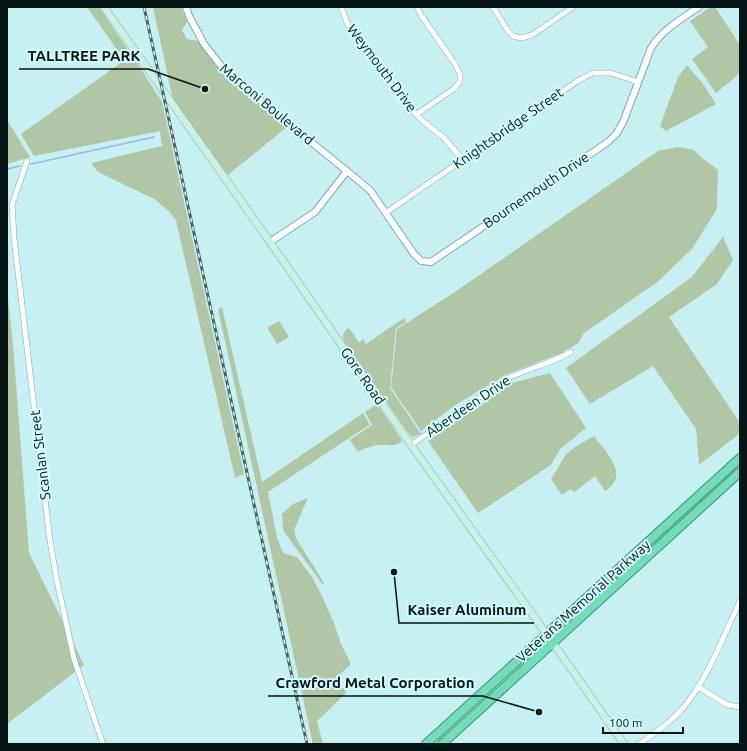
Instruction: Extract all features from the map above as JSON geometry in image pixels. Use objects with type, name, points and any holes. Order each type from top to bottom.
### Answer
[{"type":"highway","name":"Veterans Memorial Parkway","points":[[426,744],[740,458]]},
{"type":"highway","name":"Veterans Memorial Parkway","points":[[442,744],[740,472]]},
{"type":"main road","name":"Gore Road","points":[[104,7],[411,445],[553,642],[624,744]]},
{"type":"street","name":"Marconi Boulevard","points":[[186,7],[189,16],[204,44],[222,67],[255,96],[348,171]]},
{"type":"street","name":"Weymouth Drive","points":[[341,7],[348,24],[407,105],[444,138],[462,160]]},
{"type":"street","points":[[416,114],[455,88],[460,81],[460,74],[455,64],[417,7]]},
{"type":"street","points":[[493,7],[513,36],[521,38],[532,36],[573,7]]},
{"type":"street","name":"Bournemouth Drive","points":[[348,171],[370,190],[417,258],[421,261],[431,262],[608,142],[617,133],[624,120],[651,48],[656,39],[662,33],[699,7]]},
{"type":"street","name":"Knightsbridge Street","points":[[386,212],[579,80],[593,73],[611,73],[638,82]]},
{"type":"street","name":"Scanlan Street","points":[[27,161],[12,205],[14,238],[50,541],[74,659],[104,744]]},
{"type":"street","points":[[270,242],[315,212],[348,171]]},
{"type":"street","name":"Aberdeen Drive","points":[[411,445],[504,380],[518,373],[551,362],[571,352]]},
{"type":"street","points":[[639,744],[662,728],[683,707],[698,687],[713,661],[740,601]]},
{"type":"street","points":[[698,687],[728,705],[740,707]]},
{"type":"green space","points":[[87,7],[99,7],[130,53],[123,58]]},
{"type":"green space","points":[[153,7],[181,7],[187,22],[182,30],[187,39],[199,41],[223,73],[235,85],[287,127],[228,175],[173,100]]},
{"type":"green space","points":[[711,7],[715,7],[740,45],[740,73],[716,93],[692,59],[708,47],[690,21]]},
{"type":"green space","points":[[132,55],[162,102],[244,474],[235,478],[176,220],[169,211],[154,199],[98,172],[91,163],[162,146],[160,131],[34,156],[21,134]]},
{"type":"green space","points":[[687,65],[703,84],[716,104],[666,131],[660,126],[678,77]]},
{"type":"green space","points":[[7,120],[30,157],[7,164]]},
{"type":"green space","points":[[678,147],[694,150],[718,170],[717,209],[692,249],[656,283],[584,333],[578,343],[562,353],[505,375],[454,406],[421,431],[391,387],[397,329],[455,292],[658,151]]},
{"type":"green space","points":[[723,237],[733,260],[717,284],[669,317],[740,423],[740,433],[699,465],[696,429],[653,366],[590,404],[566,368],[692,277]]},
{"type":"green space","points":[[7,288],[13,345],[29,553],[84,665],[7,724]]},
{"type":"green space","points":[[222,307],[262,482],[363,413],[370,425],[268,492],[277,538],[283,553],[297,557],[312,577],[334,623],[341,644],[351,664],[336,678],[346,693],[317,721],[323,744],[313,744],[218,309]]},
{"type":"green space","points":[[404,318],[406,322],[396,328],[390,388],[421,434],[413,437],[409,434],[344,341],[343,337],[344,332],[349,328],[359,343],[363,339],[366,344]]},
{"type":"green space","points":[[279,321],[289,337],[277,344],[268,327]]},
{"type":"green space","points":[[550,373],[586,428],[560,449],[551,465],[478,513],[428,441],[512,383]]},
{"type":"green space","points":[[377,404],[401,439],[401,442],[393,445],[373,446],[358,452],[350,440],[372,425],[365,412]]},
{"type":"green space","points":[[594,436],[614,464],[616,478],[612,485],[605,491],[595,476],[574,492],[571,489],[562,495],[551,479],[569,452]]},
{"type":"green space","points":[[308,498],[294,530],[296,538],[324,583],[323,585],[283,530],[282,514],[293,504]]},
{"type":"waterway","points":[[31,164],[154,137]]},
{"type":"waterway","points":[[7,169],[20,166]]},
{"type":"railway","points":[[144,7],[307,744]]},
{"type":"place","name":"TALLTREE PARK","points":[[205,89]]},
{"type":"place","name":"Kaiser Aluminum","points":[[394,572]]},
{"type":"place","name":"Crawford Metal Corporation","points":[[539,712]]}]
